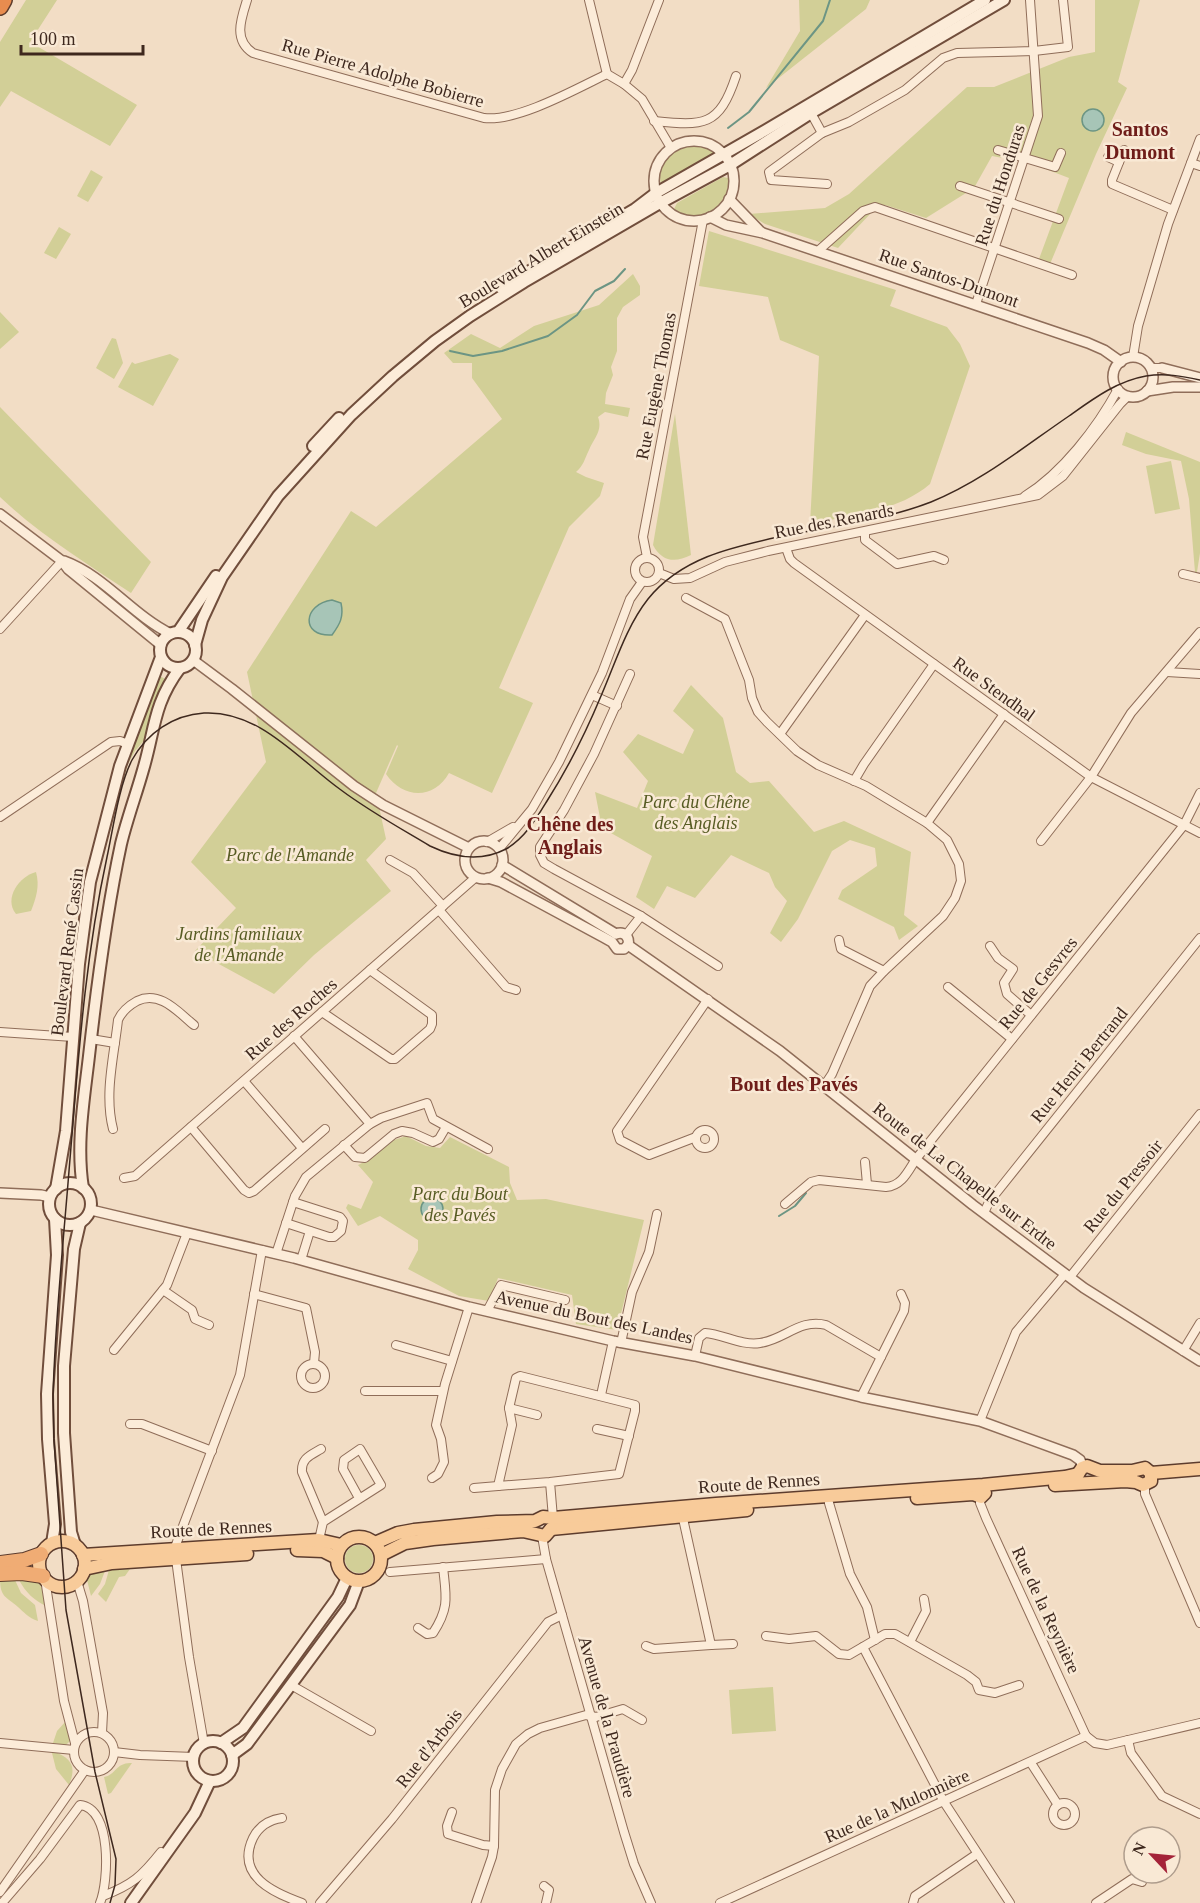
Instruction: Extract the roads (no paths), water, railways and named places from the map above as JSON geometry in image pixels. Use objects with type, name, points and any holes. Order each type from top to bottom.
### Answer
[{"type":"highway","points":[[0,7],[4,0]]},
{"type":"highway","points":[[0,1563],[24,1560],[41,1554]]},
{"type":"highway","points":[[0,1574],[22,1573],[44,1578]]},
{"type":"main road","name":"Boulevard Albert Einstein","points":[[195,645],[209,602],[237,555],[278,496],[351,416],[401,370],[470,316],[658,198],[723,154],[931,34],[985,0]]},
{"type":"main road","name":"Boulevard Albert Einstein","points":[[174,633],[271,495],[327,430],[377,381],[428,339],[517,277],[634,209],[730,165],[811,113],[1004,0]]},
{"type":"main road","points":[[174,633],[190,636],[195,645],[196,653],[193,660],[180,668],[168,665],[161,651],[166,637],[174,633]]},
{"type":"main road","name":"Boulevard René Cassin","points":[[53,1193],[65,1140],[85,910],[90,882],[111,795],[161,651]]},
{"type":"main road","name":"Boulevard René Cassin","points":[[83,1188],[80,1144],[109,904],[122,842],[144,768],[155,715],[165,690],[180,668]]},
{"type":"main road","points":[[52,1544],[55,1524],[47,1394],[57,1255],[55,1219],[50,1209],[53,1193],[70,1183],[83,1188],[90,1198],[90,1210],[86,1219],[80,1223],[65,1225],[55,1219]]},
{"type":"main road","points":[[79,1550],[65,1541],[52,1544],[41,1554],[39,1565],[44,1578],[61,1587],[77,1581],[84,1569],[79,1550],[71,1532],[64,1433],[64,1366],[74,1249],[80,1223]]},
{"type":"main road","name":"Route de Rennes","points":[[681,1511],[829,1503],[1003,1489],[1086,1476],[1139,1479],[1145,1468],[1151,1473],[1200,1469]]},
{"type":"main road","name":"Route de Rennes","points":[[381,1556],[405,1543],[681,1511],[979,1491]]},
{"type":"main road","name":"Route de Rennes","points":[[375,1543],[398,1533],[414,1530],[496,1522],[544,1526]]},
{"type":"main road","points":[[367,1538],[375,1543],[381,1556],[381,1565],[376,1574],[368,1580],[353,1580],[338,1568],[337,1558],[341,1545],[348,1539],[367,1538]]},
{"type":"main road","name":"Route de Rennes","points":[[84,1569],[175,1554],[319,1540],[341,1545]]},
{"type":"main road","name":"Route de Rennes","points":[[79,1550],[175,1554],[309,1549],[323,1551],[337,1558]]},
{"type":"main road","points":[[232,1755],[246,1744],[350,1605],[353,1580]]},
{"type":"main road","points":[[221,1743],[243,1728],[338,1597],[353,1580]]},
{"type":"main road","points":[[221,1743],[232,1755],[233,1763],[228,1774],[218,1781],[202,1778],[194,1764],[194,1757],[198,1749],[204,1744],[221,1743]]},
{"type":"main road","points":[[131,1903],[202,1802],[210,1781]]},
{"type":"street","name":"Rue Pierre Adolphe Bobierre","points":[[246,0],[240,33],[246,48],[253,53],[484,118],[495,119],[515,115],[607,74]]},
{"type":"street","points":[[589,0],[607,74],[642,99],[671,148]]},
{"type":"street","points":[[624,84],[632,70],[659,0]]},
{"type":"street","name":"Rue du Honduras","points":[[976,304],[1038,116],[1030,0]]},
{"type":"street","points":[[827,184],[771,180],[769,172],[822,133],[849,122],[905,90],[951,54],[1034,51],[1068,47],[1063,0]]},
{"type":"street","points":[[654,121],[688,124],[710,120],[726,101],[736,76]]},
{"type":"street","points":[[811,113],[822,133]]},
{"type":"street","points":[[1133,357],[1138,326],[1173,210],[1200,139]]},
{"type":"street","points":[[658,198],[655,173],[659,162],[671,148],[688,141],[715,147],[730,165],[733,179],[729,199],[720,211],[707,219]]},
{"type":"street","points":[[998,150],[1055,167],[1061,153]]},
{"type":"street","points":[[1124,150],[1112,180],[1114,186],[1173,210]]},
{"type":"street","points":[[1108,157],[1119,162]]},
{"type":"street","points":[[1191,163],[1200,166]]},
{"type":"street","points":[[960,186],[1059,219]]},
{"type":"street","name":"Rue Santos-Dumont","points":[[658,198],[667,211],[682,219],[707,219],[763,233],[1088,343],[1104,350],[1121,362]]},
{"type":"street","name":"Rue Santos-Dumont","points":[[729,199],[763,233]]},
{"type":"street","points":[[818,251],[863,211],[875,207],[1072,275]]},
{"type":"street","name":"Rue Eugène Thomas","points":[[647,557],[643,537],[707,219]]},
{"type":"street","points":[[1147,391],[1153,380],[1151,368],[1143,360],[1133,357],[1121,362],[1114,375],[1118,390],[1128,396],[1138,396],[1147,391],[1173,387],[1200,387]]},
{"type":"street","points":[[1151,368],[1162,368],[1200,378]]},
{"type":"street","name":"Rue des Renards","points":[[1018,500],[1056,473],[1118,390]]},
{"type":"street","name":"Rue des Renards","points":[[659,573],[674,579],[684,579],[725,562],[1038,495],[1063,476],[1128,396]]},
{"type":"street","points":[[0,514],[62,561],[68,569],[161,651]]},
{"type":"street","points":[[865,532],[866,540],[872,547],[897,564],[934,556],[944,560]]},
{"type":"street","name":"Rue Stendhal","points":[[786,548],[790,559],[1091,777],[1200,833]]},
{"type":"street","points":[[647,557],[657,562],[659,573],[653,581],[642,582],[636,577],[634,569],[639,561],[647,557]]},
{"type":"street","points":[[62,561],[101,582],[157,627],[174,633]]},
{"type":"street","points":[[0,629],[62,561]]},
{"type":"street","points":[[1183,574],[1200,578]]},
{"type":"street","points":[[499,849],[532,809],[559,762],[592,695],[630,599],[642,582]]},
{"type":"street","points":[[686,598],[725,619],[749,680],[752,698],[758,712],[797,751],[827,771],[882,795],[927,823],[947,840],[956,856],[960,873],[958,890],[943,916],[884,970],[870,987],[832,1074],[824,1086]]},
{"type":"street","points":[[780,734],[865,615]]},
{"type":"street","points":[[1041,841],[1091,777],[1131,713],[1200,632]]},
{"type":"street","points":[[193,660],[354,786],[383,805],[469,848]]},
{"type":"street","points":[[854,782],[864,764],[934,664]]},
{"type":"street","points":[[1167,672],[1200,674]]},
{"type":"street","points":[[630,674],[579,783],[540,847],[540,855],[544,862],[554,869],[641,916],[718,966]]},
{"type":"street","points":[[592,695],[617,705]]},
{"type":"street","points":[[927,823],[1004,714]]},
{"type":"street","points":[[0,817],[111,742],[120,741],[128,744]]},
{"type":"street","name":"Rue de Gesvres","points":[[867,1184],[892,1186],[900,1182],[1184,825],[1200,793]]},
{"type":"street","points":[[487,842],[521,820]]},
{"type":"street","points":[[477,842],[487,842],[499,849],[502,865],[498,872],[488,878],[476,877],[468,871],[465,864],[466,854],[469,848],[477,842]]},
{"type":"street","points":[[390,860],[413,873],[506,987],[516,990]]},
{"type":"street","name":"Route de La Chapelle sur Erdre","points":[[502,865],[620,939],[708,999],[1068,1276],[1200,1361]]},
{"type":"street","name":"Rue des Roches","points":[[124,1178],[135,1176],[476,877]]},
{"type":"street","name":"Route de La Chapelle sur Erdre","points":[[488,878],[501,882],[620,939]]},
{"type":"street","points":[[620,939],[641,916]]},
{"type":"street","name":"Rue Henri Bertrand","points":[[984,1213],[989,1202],[1200,938]]},
{"type":"street","points":[[839,940],[842,949],[884,970]]},
{"type":"street","points":[[990,946],[998,958],[1013,969],[1004,983],[1007,994],[1031,1015]]},
{"type":"street","points":[[322,1012],[391,1059],[395,1059],[430,1029],[432,1015],[370,970]]},
{"type":"street","points":[[948,987],[1012,1039]]},
{"type":"street","points":[[113,1129],[109,1089],[118,1020],[122,1011],[144,998],[155,998],[165,1002],[194,1025]]},
{"type":"street","points":[[696,1137],[650,1155],[620,1140],[617,1131],[708,999]]},
{"type":"street","points":[[0,1032],[73,1037]]},
{"type":"street","points":[[294,1036],[370,1124]]},
{"type":"street","points":[[91,1039],[115,1043]]},
{"type":"street","points":[[244,1081],[302,1148]]},
{"type":"street","points":[[276,1254],[299,1187],[306,1178],[344,1145],[381,1118],[427,1103],[433,1119],[488,1149]]},
{"type":"street","name":"Rue du Pressoir","points":[[980,1421],[1016,1332],[1068,1276],[1200,1114]]},
{"type":"street","points":[[191,1127],[244,1191],[249,1193],[325,1129]]},
{"type":"street","points":[[344,1145],[355,1157],[365,1158],[394,1134],[408,1132],[433,1142],[439,1139],[446,1127]]},
{"type":"street","points":[[785,1204],[811,1182],[819,1180],[867,1184],[866,1162]]},
{"type":"street","points":[[0,1193],[53,1193]]},
{"type":"street","points":[[286,1223],[334,1237],[341,1231],[342,1221],[336,1215],[293,1202]]},
{"type":"street","name":"Avenue du Bout des Landes","points":[[90,1210],[262,1250],[470,1307],[617,1342],[695,1356],[861,1397],[980,1421],[1072,1455],[1080,1460],[1086,1476]]},
{"type":"street","points":[[601,1395],[632,1292],[649,1252],[657,1214]]},
{"type":"street","points":[[301,1260],[310,1230]]},
{"type":"street","points":[[114,1350],[167,1285],[187,1233]]},
{"type":"street","points":[[204,1744],[175,1554],[240,1376],[262,1250]]},
{"type":"street","points":[[487,1311],[501,1285],[565,1300]]},
{"type":"street","points":[[163,1290],[192,1310],[195,1320],[209,1325]]},
{"type":"street","points":[[254,1294],[306,1308],[315,1352],[314,1363]]},
{"type":"street","points":[[861,1397],[904,1311],[905,1303],[901,1294]]},
{"type":"street","points":[[432,1478],[438,1474],[444,1462],[441,1439],[436,1425],[443,1391],[470,1307]]},
{"type":"street","points":[[695,1356],[699,1338],[705,1334],[759,1344],[800,1326],[818,1323],[826,1324],[881,1357]]},
{"type":"street","points":[[1183,1351],[1200,1323]]},
{"type":"street","points":[[396,1345],[452,1361]]},
{"type":"street","points":[[474,1488],[550,1482],[619,1474],[635,1405],[520,1376],[515,1381],[509,1408],[512,1425],[498,1486]]},
{"type":"street","points":[[365,1391],[443,1391]]},
{"type":"street","points":[[509,1408],[537,1414]]},
{"type":"street","points":[[130,1424],[142,1424],[212,1450]]},
{"type":"street","points":[[597,1429],[629,1436]]},
{"type":"street","points":[[319,1540],[323,1522],[301,1465],[304,1460],[321,1449]]},
{"type":"street","points":[[323,1522],[381,1485],[360,1449],[344,1460],[343,1469],[359,1498]]},
{"type":"street","points":[[1139,1479],[1200,1623]]},
{"type":"street","name":"Avenue de la Praudière","points":[[550,1482],[544,1526],[546,1559],[634,1864],[651,1903]]},
{"type":"street","name":"Rue de la Reynière","points":[[979,1491],[980,1503],[986,1518],[1086,1736]]},
{"type":"street","points":[[829,1503],[850,1574],[867,1607],[875,1636]]},
{"type":"street","points":[[681,1511],[711,1645]]},
{"type":"street","points":[[390,1572],[546,1559]]},
{"type":"street","points":[[418,1628],[427,1634],[433,1633],[443,1618],[446,1601],[443,1567]]},
{"type":"street","points":[[44,1578],[76,1762],[86,1770],[95,1772],[110,1764],[114,1752],[111,1740],[102,1733],[88,1732],[80,1737],[74,1747]]},
{"type":"street","points":[[77,1581],[83,1601],[103,1713],[102,1733]]},
{"type":"street","points":[[910,1642],[926,1611],[924,1599]]},
{"type":"street","name":"Rue d'Arbois","points":[[320,1903],[392,1819],[548,1622],[562,1615]]},
{"type":"street","points":[[766,1636],[789,1639],[816,1636],[839,1654],[849,1655],[864,1650],[875,1636],[895,1634],[967,1675],[976,1682],[979,1690],[995,1693],[1019,1685]]},
{"type":"street","points":[[646,1646],[654,1649],[733,1644]]},
{"type":"street","points":[[864,1650],[944,1802],[1010,1903]]},
{"type":"street","points":[[291,1685],[371,1731]]},
{"type":"street","points":[[476,1903],[494,1846],[495,1790],[505,1763],[516,1744],[540,1728],[575,1717],[598,1716],[623,1709],[642,1720]]},
{"type":"street","points":[[1086,1736],[1102,1745],[1200,1723]]},
{"type":"street","name":"Rue de la Mulonnière","points":[[720,1903],[1086,1736]]},
{"type":"street","points":[[1128,1740],[1131,1753],[1162,1796],[1200,1814]]},
{"type":"street","points":[[0,1743],[74,1747]]},
{"type":"street","points":[[114,1752],[194,1757]]},
{"type":"street","points":[[1031,1763],[1058,1805]]},
{"type":"street","points":[[0,1892],[86,1770]]},
{"type":"street","points":[[61,1803],[67,1822]]},
{"type":"street","points":[[2,1903],[40,1859],[80,1805],[90,1808],[98,1817],[107,1859],[107,1878],[101,1899]]},
{"type":"street","points":[[452,1812],[447,1826],[448,1833],[483,1845],[494,1846]]},
{"type":"street","points":[[282,1818],[270,1820],[255,1834],[249,1846],[249,1864],[257,1878],[267,1887],[282,1896],[302,1903]]},
{"type":"street","points":[[101,1899],[143,1875],[165,1848],[182,1832]]},
{"type":"street","points":[[914,1903],[915,1896],[977,1854]]},
{"type":"street","points":[[1096,1903],[1123,1885]]},
{"type":"street","points":[[544,1886],[549,1890],[546,1903]]},
{"type":"waterway","points":[[728,128],[749,112],[823,21],[830,0]]},
{"type":"waterway","points":[[450,351],[473,356],[502,351],[548,336],[577,315],[595,291],[614,281],[625,269]]},
{"type":"waterway","points":[[779,1216],[795,1206],[806,1193]]},
{"type":"tram line","points":[[110,1903],[115,1885],[116,1859],[95,1772],[66,1610],[53,1397],[60,1284],[87,975],[99,897],[117,807],[127,770],[138,750],[162,727],[182,717],[204,713],[224,714],[261,728],[362,805],[430,846],[458,856],[478,857],[497,853],[513,845],[539,815],[583,736],[633,621],[648,599],[676,573],[727,550],[783,536],[877,518],[931,502],[985,474],[1096,397],[1135,378],[1160,375],[1200,380]]},
{"type":"district","name":"Santos Dumont","points":[[1140,140]]},
{"type":"district","name":"Chêne des Anglais","points":[[570,836]]},
{"type":"district","name":"Bout des Pavés","points":[[794,1084]]},
{"type":"park label","name":"Parc du Chêne des Anglais","points":[[696,812]]},
{"type":"park label","name":"Parc de l'Amande","points":[[290,855]]},
{"type":"park label","name":"Jardins familiaux de l'Amande","points":[[239,944]]},
{"type":"park label","name":"Parc du Bout des Pavés","points":[[460,1204]]}]
